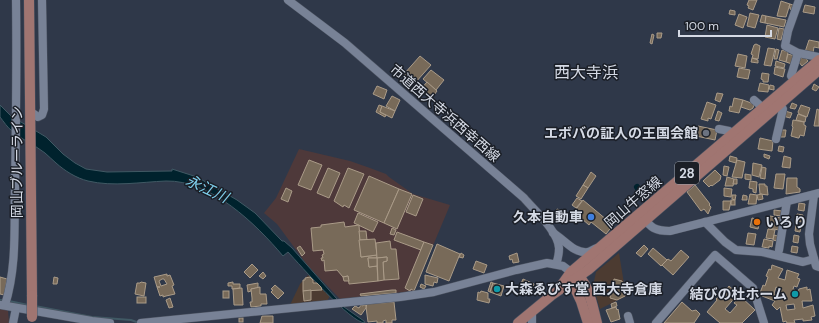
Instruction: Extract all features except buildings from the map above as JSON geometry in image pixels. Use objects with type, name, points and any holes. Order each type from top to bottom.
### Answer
[{"type":"main road","name":"岡山ブルーライン","points":[[29,0],[32,320]]},
{"type":"main road","name":"岡山牛窓線","points":[[518,323],[578,275],[732,135],[819,59]]},
{"type":"main road","name":"岡山牛窓線","points":[[578,275],[608,242],[642,217],[780,104],[819,70]]},
{"type":"main road","points":[[578,275],[588,323]]},
{"type":"main road","points":[[578,275],[586,285],[597,323]]},
{"type":"street","points":[[16,0],[16,143],[13,269],[2,305],[110,323]]},
{"type":"street","points":[[16,107],[38,116],[42,115],[44,109],[42,0]]},
{"type":"street","name":"市道西大寺浜西幸西線","points":[[288,0],[345,43],[524,198],[553,232],[559,246],[556,264]]},
{"type":"street","points":[[799,0],[788,31],[785,46],[798,53],[819,59]]},
{"type":"street","points":[[795,81],[791,76],[798,53]]},
{"type":"street","points":[[754,100],[763,108]]},
{"type":"street","points":[[776,139],[783,109],[780,104]]},
{"type":"street","points":[[719,129],[729,131],[732,135]]},
{"type":"street","points":[[642,217],[654,229],[670,231],[817,194],[809,234],[810,244],[817,267]]},
{"type":"street","points":[[779,250],[787,201]]},
{"type":"street","points":[[705,222],[725,242],[736,250],[762,252],[817,267]]},
{"type":"street","points":[[553,232],[578,251],[588,252],[608,242]]},
{"type":"street","points":[[656,323],[715,255],[753,288],[764,323]]},
{"type":"street","points":[[141,323],[345,303],[434,292],[547,263],[563,266],[578,275]]},
{"type":"street","points":[[13,323],[16,308]]},
{"type":"street","points":[[532,311],[532,323]]},
{"type":"shaded area","points":[[299,149],[350,161],[370,168],[386,174],[413,194],[450,205],[414,291],[340,299],[308,266],[277,224],[264,213],[276,198]]},
{"type":"shaded area","points":[[619,253],[626,296],[600,309],[593,286],[596,272]]},
{"type":"shaded area","points":[[308,275],[330,296],[327,301],[290,305],[300,284]]},
{"type":"shaded area","points":[[0,308],[8,310],[9,323],[0,323]]},
{"type":"water","name":"永江川","points":[[0,105],[11,116],[46,137],[63,154],[86,169],[107,172],[172,171],[172,169],[197,177],[237,200],[255,213],[282,241],[292,248],[344,307],[365,323],[349,314],[338,304],[288,252],[283,256],[246,218],[216,196],[199,188],[183,183],[166,181],[107,184],[79,178],[63,169],[45,153],[10,129],[0,117]]},
{"type":"waterway","points":[[637,187],[645,199]]},
{"type":"waterway","points":[[0,300],[5,300]]},
{"type":"waterway","points":[[9,301],[28,305]]},
{"type":"waterway","points":[[35,306],[92,317],[131,320],[139,323]]},
{"type":"place","name":"エボバの証人の王国会館","points":[[706,133]]},
{"type":"place","name":"久本自動車","points":[[591,217]]},
{"type":"place","name":"いろり","points":[[757,222]]},
{"type":"place","name":"大森ゑびす堂 西大寺倉庫","points":[[497,289]]},
{"type":"place","name":"結びの杜ホーム","points":[[795,294]]},
{"type":"district","name":"西大寺浜","points":[[586,72]]}]
